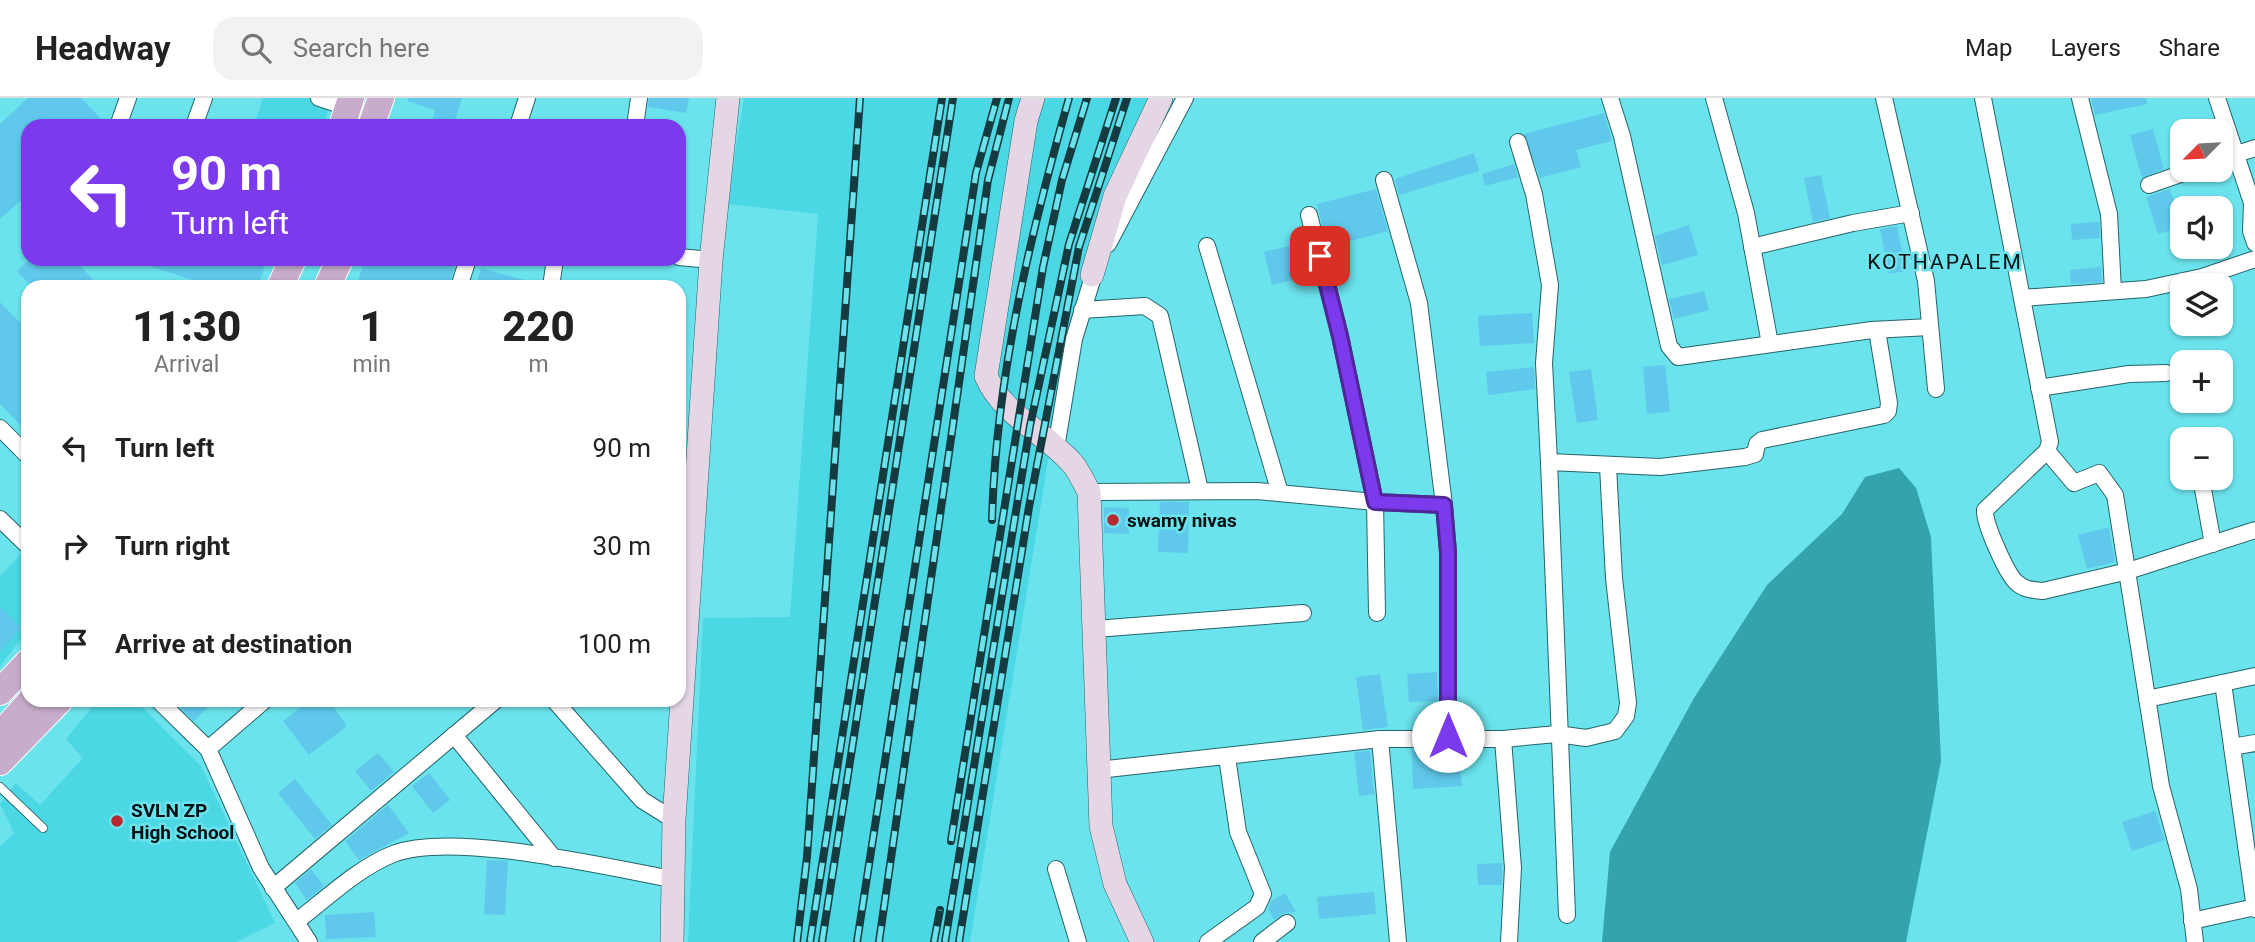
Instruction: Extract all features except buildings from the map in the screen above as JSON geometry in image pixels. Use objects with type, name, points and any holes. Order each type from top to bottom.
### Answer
[{"type":"main road","points":[[374,119],[381,98]]},
{"type":"main road","points":[[391,119],[397,98]]},
{"type":"main road","points":[[3,683],[21,668]]},
{"type":"main road","points":[[0,734],[25,707]]},
{"type":"main road","points":[[0,762],[53,707]]},
{"type":"street","points":[[120,119],[128,98]]},
{"type":"street","points":[[196,119],[204,98]]},
{"type":"street","points":[[319,98],[347,110]]},
{"type":"street","points":[[520,119],[527,98]]},
{"type":"street","points":[[636,119],[639,98]]},
{"type":"street","points":[[686,564],[711,260],[728,98]]},
{"type":"street","points":[[1033,98],[1026,121],[986,376],[991,389],[1073,464],[1089,492],[1101,826],[1108,861],[1142,942]]},
{"type":"street","points":[[1056,448],[1074,339],[1091,275],[1115,196],[1161,98]]},
{"type":"street","points":[[1091,275],[1185,98]]},
{"type":"street","points":[[1610,98],[1622,136],[1672,351],[1682,357],[1877,330],[1930,327]]},
{"type":"street","points":[[1714,98],[1752,247],[1770,344]]},
{"type":"street","points":[[1884,98],[1926,281],[1936,389]]},
{"type":"street","points":[[1983,98],[2050,442],[2047,451],[1985,510],[1986,522],[2011,576],[2030,590],[2043,591],[2129,571],[2255,530]]},
{"type":"street","points":[[2080,98],[2109,214],[2113,291]]},
{"type":"street","points":[[2217,98],[2221,119]]},
{"type":"street","points":[[1518,142],[1534,194],[1550,285],[1544,405],[1549,462],[1567,915]]},
{"type":"street","points":[[2233,155],[2255,148]]},
{"type":"street","points":[[2233,167],[2252,203],[2251,231],[2255,243]]},
{"type":"street","points":[[2149,185],[2170,178]]},
{"type":"street","points":[[1384,180],[1419,303],[1444,505],[1448,552],[1448,736]]},
{"type":"street","points":[[1752,247],[1853,223],[1911,214]]},
{"type":"street","points":[[1309,215],[1340,336],[1375,502],[1377,613]]},
{"type":"street","points":[[1207,246],[1280,493]]},
{"type":"street","points":[[686,258],[711,260]]},
{"type":"street","points":[[2021,298],[2169,285],[2255,259]]},
{"type":"street","points":[[1082,310],[1145,306],[1160,316],[1200,490]]},
{"type":"street","points":[[1549,462],[1660,467],[1745,457],[1755,454],[1757,444],[1762,440],[1884,415],[1889,403],[1877,330]]},
{"type":"street","points":[[2039,388],[2129,374],[2166,373]]},
{"type":"street","points":[[0,428],[21,449]]},
{"type":"street","points":[[2047,451],[2074,483],[2099,473],[2110,485],[2129,571],[2161,786],[2189,889],[2195,942]]},
{"type":"street","points":[[1097,770],[1380,739],[1448,736],[1503,738],[1558,734],[1601,737],[1622,726],[1626,716],[1608,466]]},
{"type":"street","points":[[1089,492],[1200,490],[1444,505]]},
{"type":"street","points":[[2203,490],[2213,544]]},
{"type":"street","points":[[0,519],[21,540]]},
{"type":"street","points":[[1095,629],[1303,612]]},
{"type":"street","points":[[2147,699],[2255,676]]},
{"type":"street","points":[[2192,921],[2255,908],[2223,683]]},
{"type":"street","points":[[165,707],[208,749],[273,888],[309,942]]},
{"type":"street","points":[[208,749],[257,707]]},
{"type":"street","points":[[273,888],[488,707]]},
{"type":"street","points":[[560,707],[642,800],[674,820]]},
{"type":"street","points":[[672,942],[679,707]]},
{"type":"street","points":[[454,735],[554,858]]},
{"type":"street","points":[[1503,738],[1513,869],[1509,942]]},
{"type":"street","points":[[1380,739],[1396,941]]},
{"type":"street","points":[[2232,747],[2255,743]]},
{"type":"street","points":[[1209,942],[1257,907],[1262,902],[1263,894],[1238,832],[1227,757]]},
{"type":"street","points":[[297,921],[368,868],[401,852],[462,848],[554,858],[672,879]]},
{"type":"street","points":[[1056,869],[1077,942]]},
{"type":"street","points":[[1262,942],[1287,923]]},
{"type":"lane","points":[[0,786],[43,828]]},
{"type":"shaded area","points":[[263,98],[332,98],[326,119],[256,119]]},
{"type":"shaded area","points":[[744,98],[1148,98],[1127,145],[1083,280],[1048,461],[970,942],[688,942],[703,618],[790,617],[818,214],[727,204]]},
{"type":"shaded area","points":[[1899,468],[1916,488],[1931,537],[1941,761],[1906,942],[1602,942],[1610,852],[1694,698],[1767,585],[1842,514],[1865,477]]},
{"type":"shaded area","points":[[21,554],[21,639],[0,666],[0,576]]},
{"type":"shaded area","name":"SVLN ZP High School","points":[[92,707],[142,707],[201,766],[275,923],[236,942],[0,942],[0,846],[14,833],[0,804],[16,783],[40,805],[83,758],[66,739]]},
{"type":"railway","points":[[797,942],[807,857],[860,98]]},
{"type":"railway","points":[[810,942],[942,98]]},
{"type":"railway","points":[[822,942],[953,98]]},
{"type":"railway","points":[[857,942],[976,173],[997,98]]},
{"type":"railway","points":[[879,942],[988,180],[1009,98]]},
{"type":"railway","points":[[992,520],[1000,413],[1017,307],[1069,98]]},
{"type":"railway","points":[[951,841],[1043,267],[1062,180],[1087,98]]},
{"type":"railway","points":[[945,942],[1030,426],[1069,244],[1116,98]]},
{"type":"railway","points":[[959,942],[1029,507],[1079,247],[1127,98]]},
{"type":"railway","points":[[934,942],[940,910]]},
{"type":"place","name":"swamy nivas","points":[[1113,520]]},
{"type":"place","name":"SVLN ZP High School","points":[[117,821]]},
{"type":"district","name":"KOTHAPALEM","points":[[1945,262]]},
{"type":"route","points":[[1320,256],[1375,502],[1444,505],[1448,552],[1448,736]]}]
